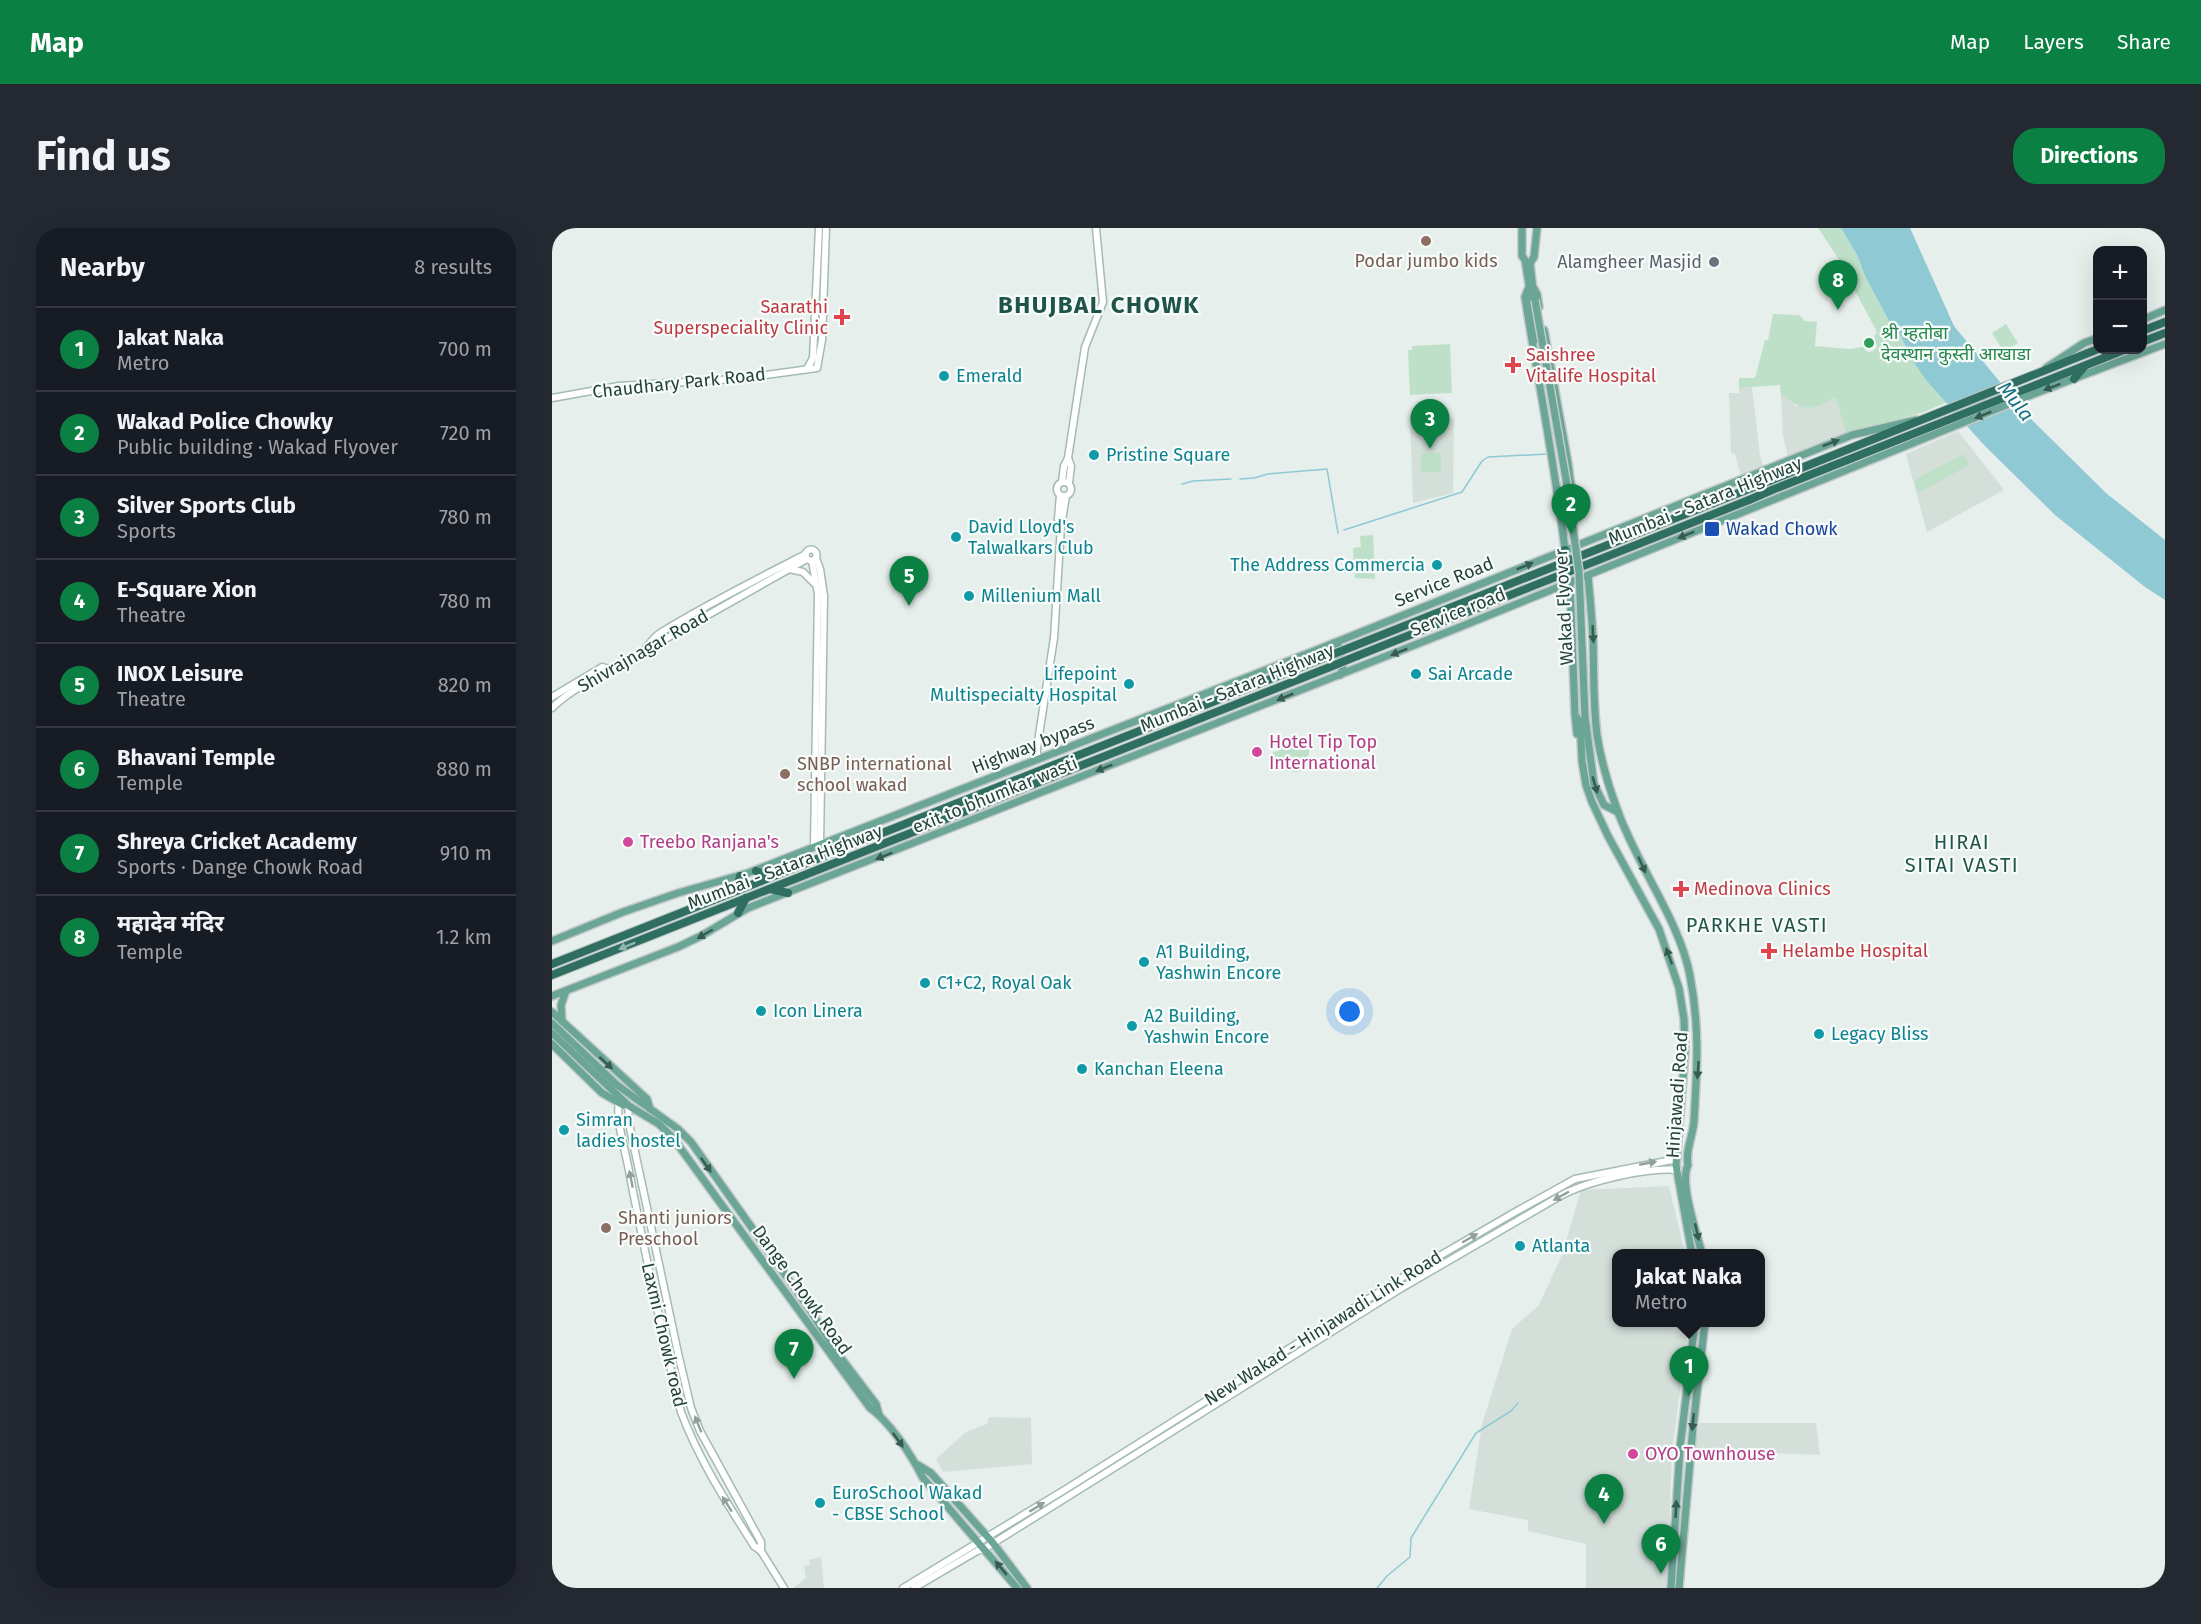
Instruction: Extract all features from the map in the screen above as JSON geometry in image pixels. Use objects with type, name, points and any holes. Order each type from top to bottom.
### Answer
[{"type":"highway","points":[[2147,329],[2165,322]]},
{"type":"highway","points":[[2147,340],[2165,333]]},
{"type":"highway","name":"Mumbai - Satara Highway","points":[[552,964],[2093,351]]},
{"type":"highway","name":"Mumbai - Satara Highway","points":[[552,975],[1772,490],[2030,392],[2114,354]]},
{"type":"highway","points":[[2074,379],[2086,365]]},
{"type":"highway","points":[[1564,550],[1566,561]]},
{"type":"highway","points":[[756,870],[771,877]]},
{"type":"highway","points":[[737,890],[740,876]]},
{"type":"highway","points":[[770,890],[789,893]]},
{"type":"highway","points":[[738,913],[746,898]]},
{"type":"main road","points":[[807,370],[813,358],[819,228]]},
{"type":"main road","points":[[807,370],[817,368],[822,340],[826,228]]},
{"type":"main road","points":[[1037,760],[1054,638],[1061,526],[1064,519],[1063,495],[1057,489],[1065,483],[1071,466],[1068,458],[1085,347],[1103,302],[1096,228]]},
{"type":"main road","points":[[1522,228],[1522,255],[1530,288],[1537,294],[1570,476],[1577,534],[1581,543]]},
{"type":"main road","points":[[1537,228],[1534,257],[1530,263],[1530,288],[1525,297],[1540,393],[1557,479],[1564,550]]},
{"type":"main road","name":"Wakad Flyover","points":[[1530,288],[1561,464],[1570,531],[1583,718],[1588,749]]},
{"type":"main road","points":[[2147,318],[2165,310]]},
{"type":"main road","points":[[2036,374],[2093,340]]},
{"type":"main road","points":[[2030,392],[2074,379],[2165,344]]},
{"type":"main road","name":"Chaudhary Park Road","points":[[552,398],[619,386],[737,379],[807,370]]},
{"type":"main road","name":"Service Road","points":[[1322,648],[1852,435],[1927,417]]},
{"type":"main road","name":"Service road","points":[[1340,675],[1761,505],[1934,430]]},
{"type":"main road","points":[[1759,472],[1770,501]]},
{"type":"main road","points":[[1557,479],[1570,476]]},
{"type":"main road","points":[[1750,476],[1761,505]]},
{"type":"main road","points":[[1063,495],[1071,490],[1065,483]]},
{"type":"main road","points":[[760,581],[810,558]]},
{"type":"main road","points":[[652,643],[656,635],[810,558]]},
{"type":"main road","points":[[810,558],[817,587],[821,649]]},
{"type":"main road","points":[[810,558],[824,594],[817,846]]},
{"type":"main road","points":[[788,569],[803,572],[813,580],[817,587]]},
{"type":"main road","points":[[1588,576],[1597,733],[1618,812]]},
{"type":"main road","name":"Shivrajnagar Road","points":[[552,708],[560,700],[610,669],[631,662],[652,643],[660,642],[760,581]]},
{"type":"main road","points":[[1570,583],[1575,722],[1580,741]]},
{"type":"main road","points":[[1556,589],[1571,602]]},
{"type":"main road","points":[[1334,643],[1338,645],[1343,669],[1340,675]]},
{"type":"main road","name":"Highway bypass","points":[[552,942],[623,912],[756,870],[1322,648]]},
{"type":"main road","points":[[552,697],[602,667],[610,669]]},
{"type":"main road","name":"exit to bhumkar wasti","points":[[552,996],[678,947],[705,934],[738,913],[1340,675]]},
{"type":"main road","name":"Wakad Flyover","points":[[1580,741],[1583,718]]},
{"type":"main road","name":"Hinjawadi Road","points":[[1580,741],[1586,785],[1598,816],[1659,929],[1679,988],[1684,1019],[1685,1052],[1677,1159]]},
{"type":"main road","name":"Hinjawadi Road","points":[[1588,749],[1594,784],[1600,799],[1604,805],[1618,812],[1688,966],[1698,1032],[1698,1063],[1694,1125],[1686,1159],[1688,1165],[1681,1170],[1701,1249]]},
{"type":"main road","points":[[1679,988],[1692,985]]},
{"type":"main road","points":[[563,1023],[561,1005],[566,992]]},
{"type":"main road","points":[[552,1012],[647,1099],[649,1114]]},
{"type":"main road","points":[[552,1023],[649,1114]]},
{"type":"main road","points":[[552,1033],[619,1101]]},
{"type":"main road","points":[[552,1044],[602,1093],[619,1101]]},
{"type":"main road","name":"Dange Chowk Road","points":[[619,1101],[678,1129],[690,1142],[806,1304],[841,1358],[876,1404],[879,1415]]},
{"type":"main road","name":"Laxmi Chowk road","points":[[619,1101],[636,1207],[681,1412],[690,1436],[718,1491],[784,1588]]},
{"type":"main road","name":"Laxmi Chowk road","points":[[628,1106],[628,1119],[691,1408],[700,1431],[761,1542],[761,1551]]},
{"type":"main road","name":"Dange Chowk Road","points":[[649,1114],[673,1138],[829,1354],[870,1408],[879,1415],[923,1478],[1017,1588]]},
{"type":"main road","points":[[681,1149],[690,1142]]},
{"type":"main road","points":[[1686,1159],[1682,1157],[1677,1159],[1676,1165],[1681,1170],[1681,1198],[1691,1249]]},
{"type":"main road","name":"New Wakad - Hinjawadi Link Road","points":[[914,1588],[984,1549],[1287,1349],[1402,1277],[1575,1179],[1677,1159]]},
{"type":"main road","name":"New Wakad - Hinjawadi Link Road","points":[[903,1588],[978,1542],[1068,1492],[1400,1289],[1578,1186],[1665,1169],[1681,1170]]},
{"type":"main road","points":[[1671,1588],[1680,1448],[1695,1327]]},
{"type":"main road","points":[[1679,1588],[1705,1327]]},
{"type":"main road","points":[[1287,1349],[1292,1356]]},
{"type":"main road","name":"Dange Chowk Road","points":[[916,1465],[931,1473],[993,1543],[1027,1588]]},
{"type":"shaded area","points":[[1752,387],[1760,455],[1764,467],[1741,476],[1735,454],[1731,453],[1729,393],[1739,393],[1739,388]]},
{"type":"shaded area","points":[[1781,395],[1796,406],[1835,397],[1846,434],[1788,457],[1783,435]]},
{"type":"shaded area","points":[[1454,418],[1453,493],[1413,503],[1410,421]]},
{"type":"shaded area","points":[[1958,431],[2004,490],[1927,532],[1906,454]]},
{"type":"shaded area","points":[[1669,1186],[1684,1249],[1612,1249],[1612,1327],[1688,1327],[1672,1451],[1667,1588],[1586,1588],[1586,1544],[1528,1531],[1528,1520],[1469,1509],[1482,1424],[1512,1329],[1539,1305],[1562,1255],[1581,1190]]},
{"type":"shaded area","points":[[989,1417],[1031,1418],[1032,1464],[943,1472],[936,1459],[966,1432],[987,1424]]},
{"type":"shaded area","points":[[1699,1423],[1816,1423],[1820,1455],[1695,1450]]},
{"type":"shaded area","points":[[821,1557],[824,1588],[793,1588],[806,1578],[804,1566],[810,1565],[809,1560]]},
{"type":"green space","points":[[1818,228],[1841,228],[1857,255],[1866,278],[1889,321],[1898,330],[1912,360],[1926,380],[1947,402],[1924,412],[1846,434],[1835,397],[1820,405],[1807,408],[1781,395],[1780,385],[1739,388],[1739,378],[1755,378],[1765,340],[1768,340],[1773,314],[1799,315],[1805,321],[1817,322],[1815,346],[1863,348],[1862,342],[1865,338],[1871,337],[1876,342],[1874,336],[1877,332],[1836,255]],"holes":[[[1876,343],[1877,347],[1868,352],[1863,348],[1868,350],[1874,348]]]},
{"type":"green space","points":[[2006,324],[2018,343],[2004,352],[1992,333]]},
{"type":"green space","points":[[1450,344],[1452,393],[1410,395],[1408,350],[1412,350],[1412,346]]},
{"type":"green space","points":[[1421,453],[1441,453],[1441,472],[1421,472]]},
{"type":"green space","points":[[1964,454],[1969,465],[1918,493],[1914,480]]},
{"type":"green space","points":[[1373,535],[1375,579],[1355,578],[1353,548],[1361,547],[1360,536]]},
{"type":"green space","points":[[1307,740],[1310,747],[1305,769],[1298,772],[1278,770],[1272,753]]},
{"type":"water","points":[[1841,228],[1910,228],[1954,326],[2027,415],[2106,493],[2165,540],[2165,600],[2145,587],[2055,515],[1984,445],[1926,380],[1912,360],[1898,330],[1889,321],[1866,278],[1857,255]]},
{"type":"waterway","points":[[1344,530],[1462,492],[1482,461],[1488,457],[1547,454]]},
{"type":"waterway","points":[[1240,479],[1327,469],[1338,533]]},
{"type":"waterway","points":[[1182,484],[1193,481],[1231,479]]},
{"type":"waterway","points":[[1377,1588],[1387,1576],[1410,1557],[1411,1538],[1476,1433],[1511,1411],[1518,1403]]},
{"type":"place","name":"Podar jumbo kids","points":[[1426,241]]},
{"type":"place","name":"Alamgheer Masjid","points":[[1714,262]]},
{"type":"place","name":"महादेव मंदिर","points":[[1838,310]]},
{"type":"place","name":"Saarathi Superspeciality Clinic","points":[[842,317]]},
{"type":"place","name":"श्री म्हतोबा देवस्थान कुस्ती आखाडा","points":[[1869,343]]},
{"type":"place","name":"Saishree Vitalife Hospital","points":[[1513,365]]},
{"type":"place","name":"Emerald","points":[[944,376]]},
{"type":"place","name":"Silver Sports Club","points":[[1430,449]]},
{"type":"place","name":"Pristine Square","points":[[1094,455]]},
{"type":"place","name":"Wakad Chowk","points":[[1712,529]]},
{"type":"place","name":"Wakad Police Chowky","points":[[1571,534]]},
{"type":"place","name":"David Lloyd's Talwalkars Club","points":[[956,537]]},
{"type":"place","name":"The Address Commercia","points":[[1437,565]]},
{"type":"place","name":"Millenium Mall","points":[[969,596]]},
{"type":"place","name":"INOX Leisure","points":[[909,606]]},
{"type":"place","name":"Sai Arcade","points":[[1416,674]]},
{"type":"place","name":"Lifepoint Multispecialty Hospital","points":[[1129,684]]},
{"type":"place","name":"Hotel Tip Top International","points":[[1257,752]]},
{"type":"place","name":"SNBP international school wakad","points":[[785,774]]},
{"type":"place","name":"Treebo Ranjana's","points":[[628,842]]},
{"type":"place","name":"Medinova Clinics","points":[[1681,889]]},
{"type":"place","name":"Helambe Hospital","points":[[1769,951]]},
{"type":"place","name":"A1 Building, Yashwin Encore","points":[[1144,962]]},
{"type":"place","name":"C1+C2, Royal Oak","points":[[925,983]]},
{"type":"place","name":"Icon Linera","points":[[761,1011]]},
{"type":"place","name":"A2 Building, Yashwin Encore","points":[[1132,1026]]},
{"type":"place","name":"Legacy Bliss","points":[[1819,1034]]},
{"type":"place","name":"Kanchan Eleena","points":[[1082,1069]]},
{"type":"place","name":"Simran ladies hostel","points":[[564,1130]]},
{"type":"place","name":"Shanti juniors Preschool","points":[[606,1228]]},
{"type":"place","name":"Atlanta","points":[[1520,1246]]},
{"type":"place","name":"Shreya Cricket Academy","points":[[794,1379]]},
{"type":"place","name":"Jakat Naka","points":[[1689,1396]]},
{"type":"place","name":"OYO Townhouse","points":[[1633,1454]]},
{"type":"place","name":"EuroSchool Wakad - CBSE School","points":[[820,1503]]},
{"type":"place","name":"E-Square Xion","points":[[1604,1524]]},
{"type":"place","name":"Bhavani Temple","points":[[1661,1574]]},
{"type":"district","name":"BHUJBAL CHOWK","points":[[1099,305]]},
{"type":"district","name":"HIRAI SITAI VASTI","points":[[1962,854]]},
{"type":"district","name":"PARKHE VASTI","points":[[1757,925]]},
{"type":"water label","name":"Mula","points":[[2016,401]]}]
